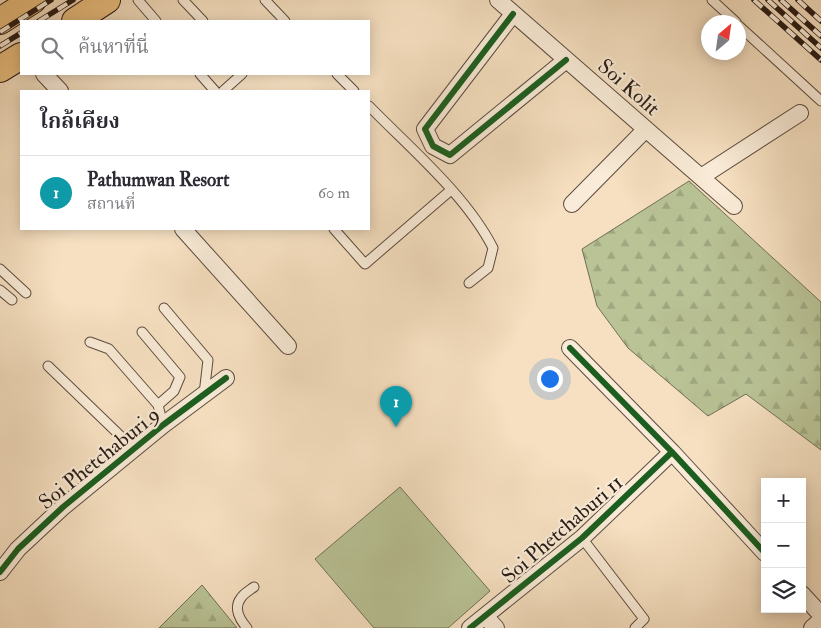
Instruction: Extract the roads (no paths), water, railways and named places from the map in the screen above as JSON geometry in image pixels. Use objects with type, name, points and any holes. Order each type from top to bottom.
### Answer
[{"type":"main road","points":[[0,21],[33,0]]},
{"type":"main road","points":[[77,20],[107,0]]},
{"type":"main road","points":[[0,69],[20,57]]},
{"type":"street","name":"Soi Kolit","points":[[498,0],[734,206]]},
{"type":"street","points":[[513,14],[424,129],[434,146],[450,155],[566,60]]},
{"type":"street","points":[[45,75],[59,90]]},
{"type":"street","points":[[700,177],[800,113]]},
{"type":"street","points":[[572,204],[645,130]]},
{"type":"street","points":[[184,230],[288,346]]},
{"type":"street","points":[[570,348],[672,452],[761,549]]},
{"type":"street","name":"Soi Phetchaburi 9","points":[[0,572],[18,549],[63,507],[164,425],[226,378]]},
{"type":"street","name":"Soi Phetchaburi 11","points":[[470,628],[490,622],[672,452]]},
{"type":"street","points":[[806,598],[821,614]]},
{"type":"street","points":[[812,628],[821,620]]},
{"type":"lane","points":[[138,0],[155,20]]},
{"type":"lane","points":[[183,0],[202,20]]},
{"type":"lane","points":[[265,0],[284,20]]},
{"type":"lane","points":[[712,0],[728,15]]},
{"type":"lane","points":[[746,32],[821,101]]},
{"type":"lane","points":[[201,75],[214,90]]},
{"type":"lane","points":[[225,90],[241,75]]},
{"type":"lane","points":[[338,75],[353,90]]},
{"type":"lane","points":[[370,107],[451,190],[485,232],[492,248],[488,268],[469,283]]},
{"type":"lane","points":[[335,230],[365,264],[451,190]]},
{"type":"lane","points":[[0,269],[26,292]]},
{"type":"lane","points":[[0,290],[12,300]]},
{"type":"lane","points":[[164,308],[208,360],[204,396]]},
{"type":"lane","points":[[142,332],[180,377],[174,392],[158,405]]},
{"type":"lane","points":[[90,342],[109,349],[158,405],[164,425]]},
{"type":"lane","points":[[48,366],[134,449]]},
{"type":"lane","points":[[582,538],[644,619],[635,628]]},
{"type":"lane","points":[[247,628],[240,620],[237,610],[240,598],[254,587]]},
{"type":"railway","points":[[0,32],[51,0]]},
{"type":"railway","points":[[41,20],[73,0]]},
{"type":"railway","points":[[754,0],[821,60]]},
{"type":"railway","points":[[768,0],[821,48]]},
{"type":"railway","points":[[781,0],[821,36]]},
{"type":"railway","points":[[798,0],[821,21]]},
{"type":"railway","points":[[0,46],[20,34]]},
{"type":"place","name":"Pathumwan Resort","points":[[396,427]]}]
